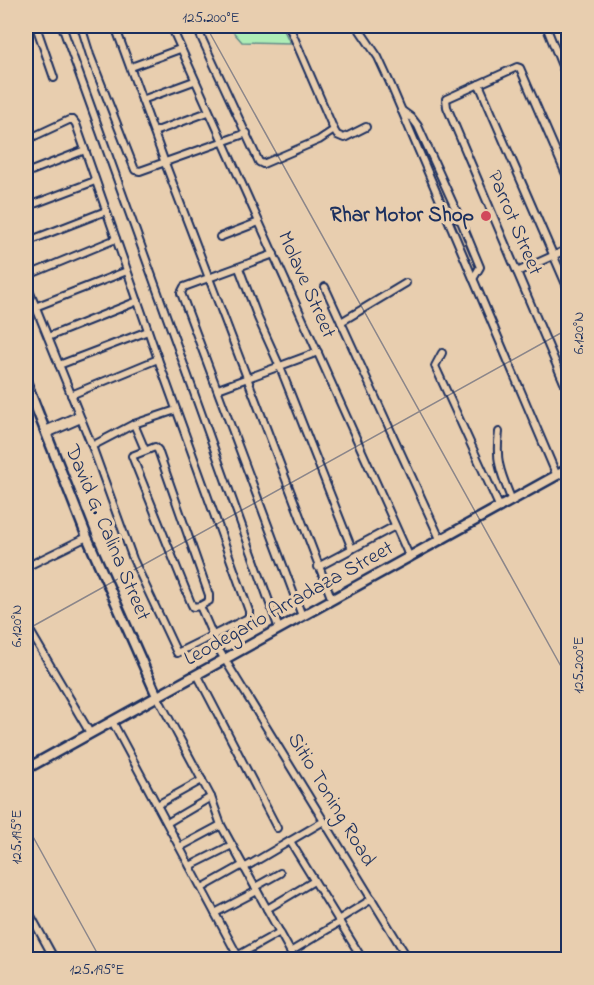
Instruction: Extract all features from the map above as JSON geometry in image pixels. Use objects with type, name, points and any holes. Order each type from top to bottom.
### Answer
[{"type":"street","points":[[36,26],[54,78]]},
{"type":"street","points":[[62,26],[279,629]]},
{"type":"street","points":[[81,26],[134,168],[140,171],[247,133]]},
{"type":"street","points":[[115,26],[332,600]]},
{"type":"street","name":"Molave Street","points":[[171,26],[410,558]]},
{"type":"street","points":[[196,26],[259,162],[263,164],[319,140],[334,130]]},
{"type":"street","points":[[289,26],[337,135],[344,138],[366,127]]},
{"type":"street","points":[[357,26],[378,57],[557,476]]},
{"type":"street","points":[[546,26],[568,81]]},
{"type":"street","points":[[131,67],[180,49]]},
{"type":"street","points":[[560,60],[568,56]]},
{"type":"street","points":[[568,179],[520,68],[517,67],[479,84],[568,289]]},
{"type":"street","points":[[142,100],[194,81]]},
{"type":"street","name":"Parrot Street","points":[[479,84],[446,99],[447,107],[568,392]]},
{"type":"street","points":[[401,110],[417,126],[461,221],[480,267],[473,279]]},
{"type":"street","points":[[154,132],[208,112]]},
{"type":"street","points":[[407,125],[410,117]]},
{"type":"street","points":[[26,140],[73,120],[249,611],[246,619],[177,653],[133,560],[92,446],[26,283]]},
{"type":"street","points":[[26,173],[85,150]]},
{"type":"street","points":[[26,207],[95,181]]},
{"type":"street","points":[[442,209],[461,221]]},
{"type":"street","points":[[26,242],[106,211]]},
{"type":"street","points":[[220,237],[259,222]]},
{"type":"street","points":[[26,276],[116,239]]},
{"type":"street","points":[[517,272],[568,249]]},
{"type":"street","points":[[460,250],[474,252]]},
{"type":"street","points":[[274,254],[184,287],[182,293],[303,616]]},
{"type":"street","points":[[239,267],[351,549]]},
{"type":"street","points":[[35,307],[127,270]]},
{"type":"street","points":[[341,322],[406,283]]},
{"type":"street","points":[[325,287],[441,541]]},
{"type":"street","points":[[48,337],[138,301]]},
{"type":"street","points":[[59,365],[148,331]]},
{"type":"street","points":[[218,389],[318,352]]},
{"type":"street","points":[[442,353],[435,366],[500,508]]},
{"type":"street","points":[[71,395],[158,359]]},
{"type":"street","name":"David G. Calina Street","points":[[26,382],[87,537],[157,696]]},
{"type":"street","points":[[92,446],[134,424],[176,410]]},
{"type":"street","points":[[46,432],[80,417]]},
{"type":"street","points":[[134,424],[145,450]]},
{"type":"street","points":[[499,432],[498,465],[512,501]]},
{"type":"street","points":[[157,447],[210,599],[200,606],[193,607],[190,603],[132,456],[145,450],[157,447]]},
{"type":"street","name":"Leodegario Arradaza Street","points":[[26,769],[568,469]]},
{"type":"street","points":[[318,567],[395,526]]},
{"type":"street","points":[[26,567],[87,537]]},
{"type":"street","name":"Sitio Toning Road","points":[[200,606],[212,637],[409,960]]},
{"type":"street","points":[[26,624],[90,734]]},
{"type":"street","points":[[197,674],[278,828]]},
{"type":"street","points":[[157,696],[211,797],[221,825],[295,960]]},
{"type":"street","points":[[112,721],[238,958],[280,932]]},
{"type":"street","points":[[157,805],[202,780]]},
{"type":"street","points":[[167,823],[211,797]]},
{"type":"street","points":[[202,888],[324,821]]},
{"type":"street","points":[[180,847],[221,825]]},
{"type":"street","points":[[290,841],[363,960]]},
{"type":"street","points":[[190,866],[232,845]]},
{"type":"street","points":[[215,913],[280,873]]},
{"type":"street","points":[[267,909],[314,880]]},
{"type":"street","points":[[291,952],[372,899]]},
{"type":"street","points":[[26,907],[55,960]]},
{"type":"green space","points":[[228,26],[282,26],[290,43],[242,42]]},
{"type":"place","name":"Rhar Motor Shop","points":[[486,216]]}]
